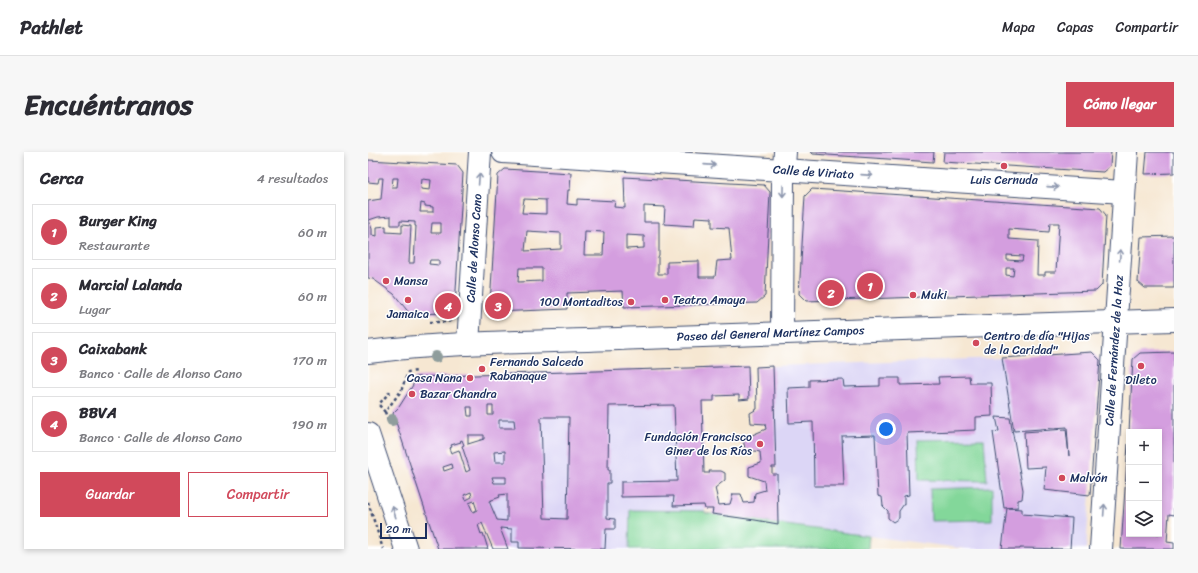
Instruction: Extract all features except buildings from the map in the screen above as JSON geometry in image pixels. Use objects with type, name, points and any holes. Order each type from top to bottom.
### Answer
[{"type":"street","name":"Calle de Alonso Cano","points":[[468,344],[480,152]]},
{"type":"street","name":"Calle de Viriato","points":[[503,152],[784,161],[1124,192]]},
{"type":"street","name":"Calle de Fernández de la Hoz","points":[[1101,549],[1127,152]]},
{"type":"street","points":[[782,332],[784,161]]},
{"type":"street","name":"Paseo del General Martínez Campos","points":[[368,352],[408,347],[468,344],[782,332],[1174,320]]},
{"type":"street","points":[[368,434],[406,549]]},
{"type":"path","points":[[430,322],[448,322]]},
{"type":"path","points":[[385,412],[401,391],[408,372],[418,371]]},
{"type":"path","points":[[388,420],[385,412],[379,405],[391,390]]},
{"type":"path","points":[[368,502],[383,549]]},
{"type":"shaded area","points":[[1002,358],[1014,431],[1067,427],[1092,465],[1086,549],[967,549],[869,536],[868,549],[493,549],[476,506],[499,497],[492,477],[495,462],[492,374],[701,368],[705,513],[778,524],[773,366]]},
{"type":"green space","points":[[984,439],[987,481],[919,480],[918,440]]},
{"type":"green space","points":[[992,487],[992,520],[931,521],[930,489]]},
{"type":"green space","points":[[630,510],[705,511],[705,513],[869,536],[868,549],[629,549]]},
{"type":"place","name":"Luis Cernuda","points":[[1004,166]]},
{"type":"place","name":"Mansa","points":[[386,281]]},
{"type":"place","name":"Burger King","points":[[870,286]]},
{"type":"place","name":"Marcial Lalanda","points":[[831,293]]},
{"type":"place","name":"Muki","points":[[913,295]]},
{"type":"place","name":"Jamaica","points":[[408,300]]},
{"type":"place","name":"Teatro Amaya","points":[[665,300]]},
{"type":"place","name":"100 Montaditos","points":[[631,302]]},
{"type":"place","name":"BBVA","points":[[448,306]]},
{"type":"place","name":"Caixabank","points":[[498,306]]},
{"type":"place","name":"Centro de día \"Hijas de la Caridad\"","points":[[976,343]]},
{"type":"place","name":"Dileto","points":[[1141,366]]},
{"type":"place","name":"Fernando Salcedo Rabanaque","points":[[482,369]]},
{"type":"place","name":"Casa Nana","points":[[470,378]]},
{"type":"place","name":"Bazar Chandra","points":[[412,394]]},
{"type":"place","name":"Fundación Francisco Giner de los Ríos","points":[[760,444]]},
{"type":"place","name":"Malvón","points":[[1062,478]]}]
